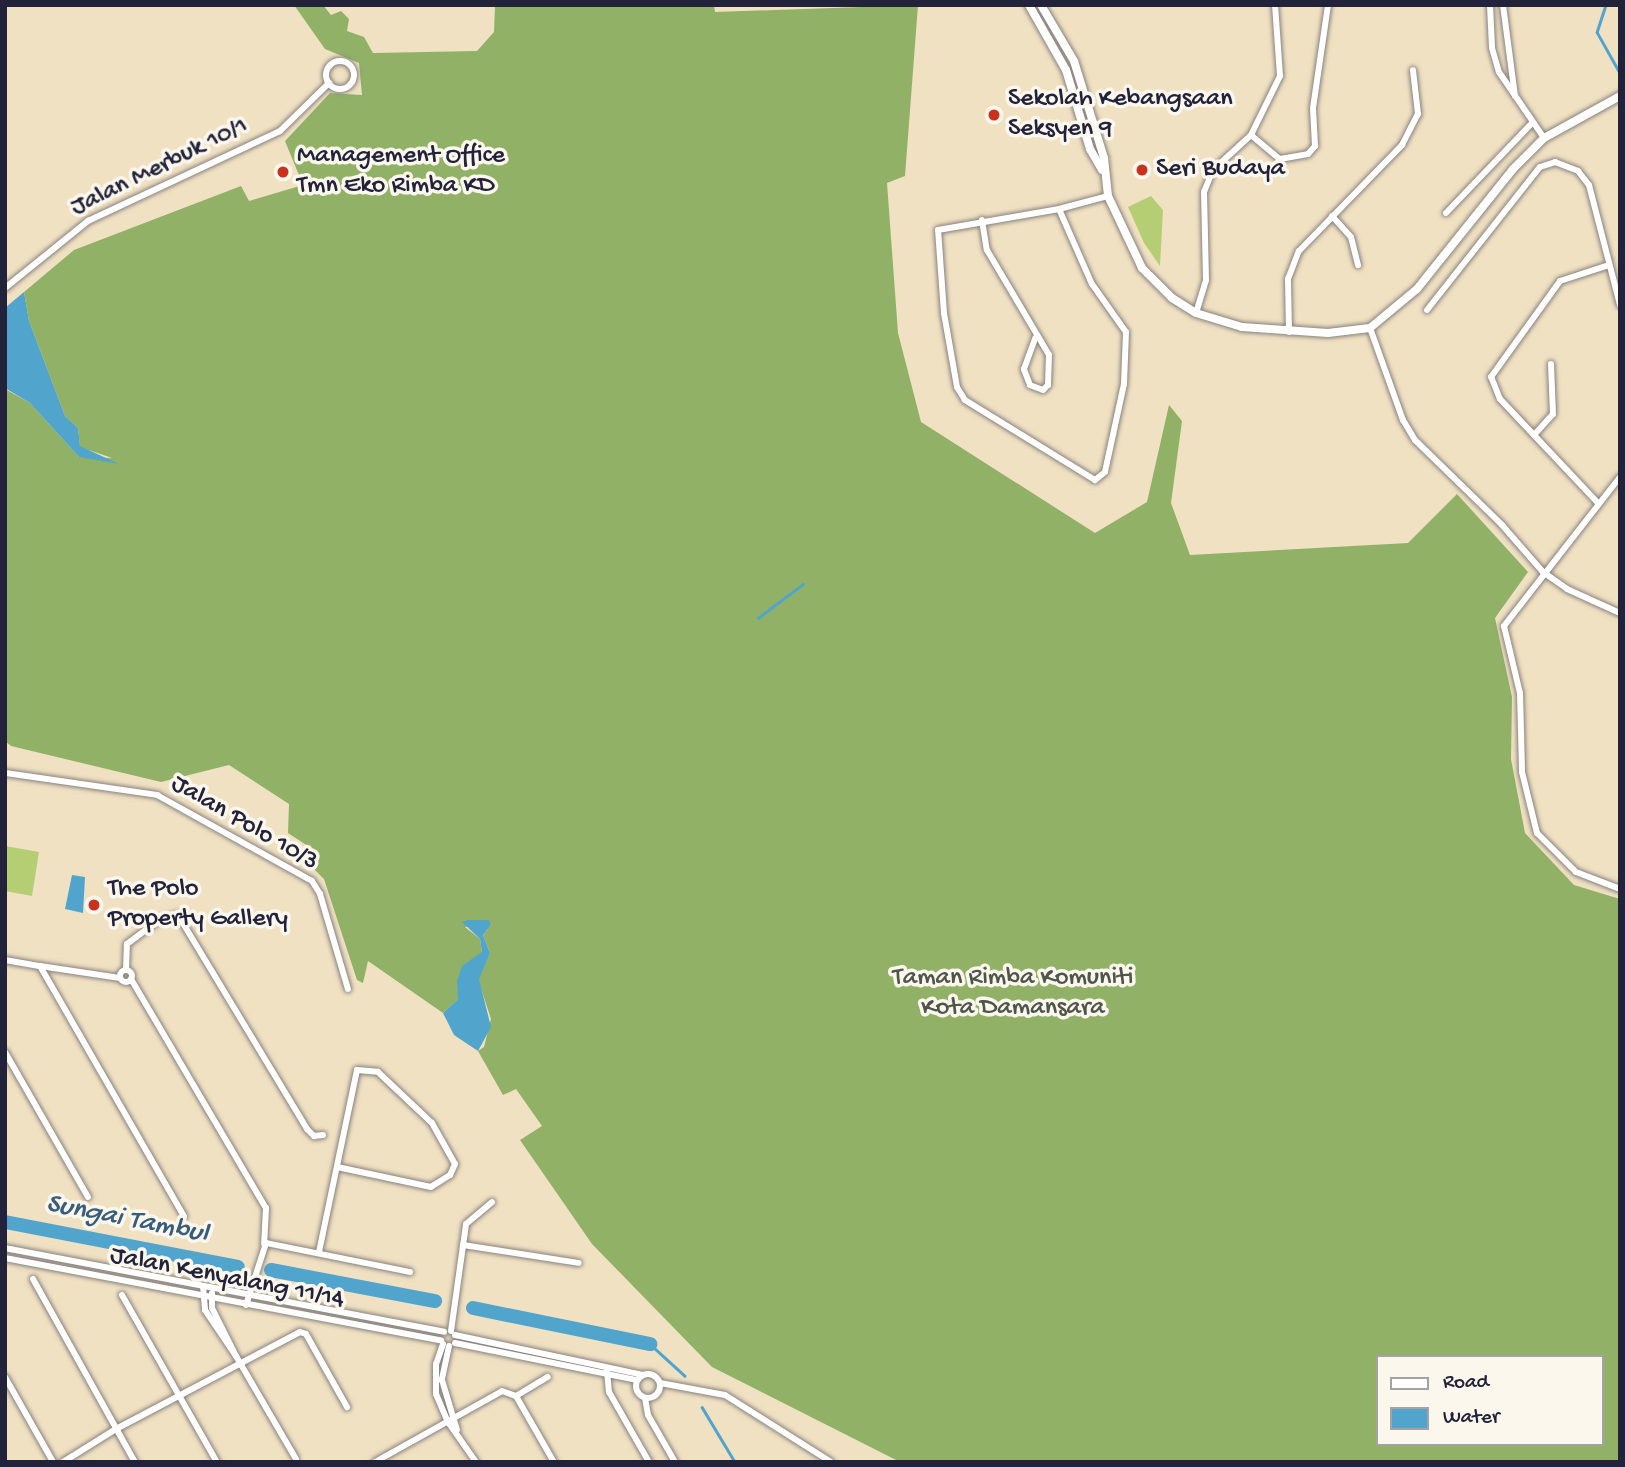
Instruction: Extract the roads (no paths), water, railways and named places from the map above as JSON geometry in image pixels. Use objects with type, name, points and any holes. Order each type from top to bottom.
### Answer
[{"type":"street","points":[[1029,5],[1066,70],[1095,162],[1102,170]]},
{"type":"street","points":[[1041,5],[1065,41],[1093,116],[1104,158],[1102,170],[1108,197],[1142,268],[1172,299],[1196,313],[1242,327],[1289,332],[1371,332],[1418,289],[1513,169],[1544,138],[1620,96]]},
{"type":"street","points":[[1196,313],[1206,280],[1203,192],[1213,170],[1251,135],[1280,76],[1275,5]]},
{"type":"street","points":[[1251,135],[1280,159],[1308,154],[1315,146],[1313,108],[1328,5]]},
{"type":"street","points":[[1490,5],[1492,48],[1499,72],[1544,138]]},
{"type":"street","points":[[1503,5],[1515,98]]},
{"type":"street","points":[[337,61],[350,65],[354,78],[349,85],[341,89],[329,83],[329,66],[337,61]]},
{"type":"street","points":[[1289,332],[1289,279],[1299,251],[1402,145],[1418,114],[1413,70]]},
{"type":"street","name":"Jalan Merbuk 10/1","points":[[5,288],[88,222],[280,131],[329,83]]},
{"type":"street","points":[[1082,120],[1093,116]]},
{"type":"street","points":[[1446,213],[1532,123]]},
{"type":"street","points":[[1427,310],[1493,222],[1547,163],[1561,162],[1585,177],[1620,305]]},
{"type":"street","points":[[1059,209],[1092,284],[1126,332],[1124,384],[1105,472],[1095,480],[974,408],[957,387],[935,236],[946,226],[1059,209],[1108,197]]},
{"type":"street","points":[[1332,216],[1351,237],[1358,265]]},
{"type":"street","points":[[982,220],[987,250],[1035,338],[1049,355],[1048,385],[1043,390],[1030,385],[1024,369],[1035,338]]},
{"type":"street","points":[[1598,503],[1493,389],[1494,371],[1560,281],[1609,265]]},
{"type":"street","points":[[1371,332],[1403,420],[1415,440],[1502,524],[1543,572],[1567,589],[1620,612]]},
{"type":"street","points":[[1534,435],[1553,414],[1551,364]]},
{"type":"street","points":[[1620,477],[1543,572],[1504,626],[1520,693],[1522,772],[1534,825],[1545,844],[1576,872],[1620,890]]},
{"type":"street","name":"Jalan Polo 10/3","points":[[5,773],[157,795],[312,880],[320,894],[348,989]]},
{"type":"street","points":[[246,1305],[264,1244],[266,1208],[126,970],[127,944],[157,921],[178,915],[310,1134],[323,1135]]},
{"type":"street","points":[[5,960],[120,978],[126,982],[131,979]]},
{"type":"street","points":[[40,966],[184,1216]]},
{"type":"street","points":[[120,978],[126,970]]},
{"type":"street","points":[[5,1052],[88,1197]]},
{"type":"street","points":[[319,1252],[352,1077],[363,1068],[378,1072],[432,1123],[455,1164],[450,1175],[431,1187],[337,1167]]},
{"type":"street","points":[[475,1462],[457,1430],[448,1422],[434,1380],[450,1333],[469,1218],[492,1202]]},
{"type":"street","points":[[264,1244],[319,1252],[410,1272]]},
{"type":"street","points":[[463,1245],[579,1264]]},
{"type":"street","name":"Jalan Kenyalang 11/14","points":[[5,1248],[450,1333],[608,1369],[637,1380]]},
{"type":"street","name":"Jalan Kenyalang 11/14","points":[[5,1258],[447,1343],[643,1375]]},
{"type":"street","points":[[33,1279],[135,1462]]},
{"type":"street","points":[[203,1286],[205,1310],[238,1359],[296,1460]]},
{"type":"street","points":[[213,1288],[212,1297],[238,1359]]},
{"type":"street","points":[[122,1295],[217,1462]]},
{"type":"street","points":[[450,1333],[442,1380],[457,1430]]},
{"type":"street","points":[[63,1462],[238,1359],[294,1334],[306,1334],[347,1406]]},
{"type":"street","points":[[608,1369],[609,1392],[649,1462]]},
{"type":"street","points":[[675,1462],[648,1415],[645,1398],[637,1391],[637,1380],[643,1375],[652,1374],[660,1383],[725,1395],[829,1461]]},
{"type":"street","points":[[5,1377],[53,1462]]},
{"type":"street","points":[[516,1396],[548,1377]]},
{"type":"street","points":[[645,1398],[657,1395],[660,1383]]},
{"type":"street","points":[[375,1462],[502,1391],[516,1396],[554,1462]]},
{"type":"street","points":[[392,1452],[397,1462]]},
{"type":"water","points":[[24,292],[29,321],[65,416],[78,428],[80,446],[119,464],[79,457],[30,403],[5,388],[5,308]]},
{"type":"water","points":[[72,875],[85,877],[83,913],[65,909]]},
{"type":"water","points":[[489,920],[491,925],[483,935],[490,953],[479,979],[491,1027],[478,1051],[454,1035],[443,1013],[458,999],[457,981],[462,966],[482,952],[480,939],[462,922]]},
{"type":"waterway","points":[[1606,5],[1597,32],[1620,73]]},
{"type":"waterway","points":[[758,618],[803,584]]},
{"type":"waterway","name":"Sungai Tambul","points":[[5,1222],[238,1267]]},
{"type":"waterway","name":"Sungai Tambul","points":[[271,1270],[435,1301]]},
{"type":"waterway","name":"Sungai Tambul","points":[[473,1308],[650,1344]]},
{"type":"waterway","name":"Sungai Tambul","points":[[650,1344],[685,1376]]},
{"type":"waterway","name":"Sungai Tambul","points":[[702,1407],[735,1462]]},
{"type":"place","name":"Sekolah Kebangsaan Seksyen 9","points":[[994,115]]},
{"type":"place","name":"Seri Budaya","points":[[1142,170]]},
{"type":"place","name":"Management Office Tmn Eko Rimba KD","points":[[283,172]]},
{"type":"place","name":"The Polo Property Gallery","points":[[94,905]]},
{"type":"park label","name":"Taman Rimba Komuniti Kota Damansara","points":[[1013,994]]}]
